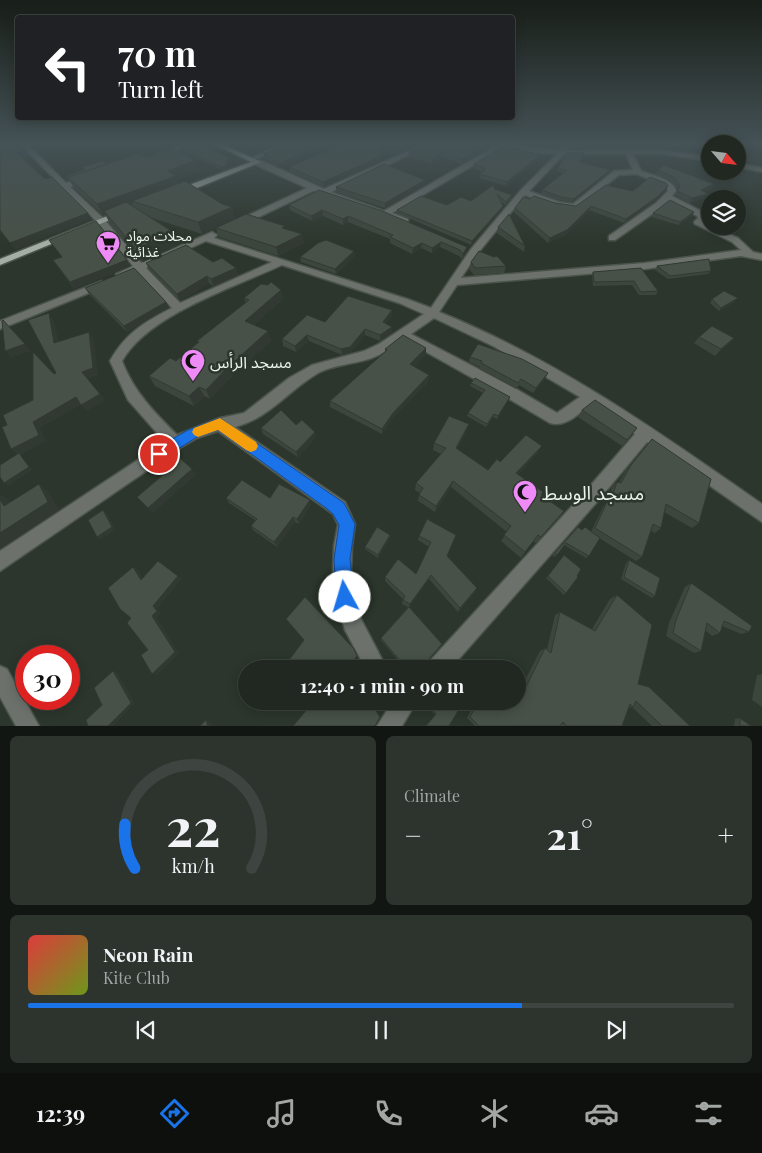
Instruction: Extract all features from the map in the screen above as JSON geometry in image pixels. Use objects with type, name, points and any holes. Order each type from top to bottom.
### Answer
[{"type":"main road","points":[[166,196],[215,177]]},
{"type":"main road","points":[[1,260],[129,210]]},
{"type":"street","points":[[56,177],[101,221],[140,268],[179,309]]},
{"type":"street","points":[[65,186],[93,177]]},
{"type":"street","points":[[290,177],[312,188],[326,191],[413,224]]},
{"type":"street","points":[[326,191],[357,177]]},
{"type":"street","points":[[386,213],[448,177]]},
{"type":"street","points":[[0,562],[175,443],[192,434],[220,424],[247,418],[294,382],[316,368],[367,355],[433,313],[453,282],[470,249],[538,177]]},
{"type":"street","points":[[524,192],[557,204],[575,207],[611,177]]},
{"type":"street","points":[[612,238],[667,197],[672,191],[670,186],[649,177]]},
{"type":"street","points":[[0,325],[140,268],[312,188]]},
{"type":"street","points":[[667,197],[700,214],[703,219],[698,222],[735,240],[749,253]]},
{"type":"street","points":[[206,238],[329,276],[433,313],[503,347],[645,433],[762,514]]},
{"type":"street","points":[[453,282],[645,266],[749,253],[762,257]]},
{"type":"street","points":[[175,443],[136,404],[123,382],[116,361],[123,348],[151,324],[281,262]]},
{"type":"street","points":[[402,334],[506,390],[554,419],[562,418],[589,398]]},
{"type":"street","points":[[220,424],[331,502],[344,515],[347,524],[342,559],[345,597],[352,623],[373,660]]},
{"type":"street","points":[[444,660],[590,498],[645,433]]},
{"type":"street","points":[[2,686],[28,726]]},
{"type":"street","points":[[388,726],[398,710]]},
{"type":"building","points":[[0,177],[43,177],[45,179],[52,177],[88,213],[10,243],[0,230]]},
{"type":"building","points":[[68,177],[174,177],[97,204]]},
{"type":"building","points":[[311,177],[334,177],[323,182]]},
{"type":"building","points":[[357,177],[417,177],[425,180],[385,203],[336,187]]},
{"type":"building","points":[[490,177],[513,177],[507,182]]},
{"type":"building","points":[[558,177],[601,177],[574,199],[561,197],[542,190]]},
{"type":"building","points":[[650,177],[666,183],[668,186],[657,197],[626,219],[591,206],[567,230],[550,238],[515,208],[523,197],[530,199],[534,196],[555,203],[576,206],[606,185],[633,191]]},
{"type":"building","points":[[673,177],[695,177],[714,184],[701,190],[701,196],[692,198],[677,191],[680,186]]},
{"type":"building","points":[[185,181],[222,204],[232,207],[198,222],[132,201]]},
{"type":"building","points":[[493,185],[495,189],[512,195],[506,202],[497,194],[503,206],[472,241],[397,210],[421,196],[447,205],[461,197],[471,201]]},
{"type":"building","points":[[319,190],[382,211],[467,247],[463,254],[460,250],[441,242],[432,248],[422,243],[413,248],[390,237],[393,235],[348,216],[343,219],[322,210],[311,216],[289,205]]},
{"type":"building","points":[[670,200],[694,212],[680,222],[653,213]]},
{"type":"building","points":[[126,202],[173,232],[136,249],[104,211]]},
{"type":"building","points":[[246,214],[285,226],[282,228],[302,234],[276,247],[216,228]]},
{"type":"building","points":[[509,214],[525,246],[498,227]]},
{"type":"building","points":[[96,221],[127,260],[70,282],[53,260],[62,257],[49,240]]},
{"type":"building","points":[[326,240],[354,251],[335,269],[300,257],[318,243]]},
{"type":"building","points":[[186,245],[213,262],[222,258],[236,268],[211,279],[207,276],[177,294],[146,263]]},
{"type":"building","points":[[479,251],[494,257],[497,256],[506,266],[475,268],[471,262]]},
{"type":"building","points":[[709,259],[711,271],[670,276],[657,266]]},
{"type":"building","points":[[134,268],[166,302],[124,326],[85,288]]},
{"type":"building","points":[[641,268],[658,291],[641,292],[634,281],[594,282],[593,272]]},
{"type":"building","points":[[271,282],[281,290],[245,321],[268,331],[206,390],[199,387],[189,396],[149,376],[170,358],[176,361],[199,342],[197,341],[249,300],[244,298],[261,284],[268,285]]},
{"type":"building","points":[[724,291],[738,298],[721,308],[712,299]]},
{"type":"building","points":[[348,296],[392,310],[383,322],[392,327],[380,335],[365,329],[350,347],[341,349],[307,335],[295,346],[282,339],[307,315],[325,322]]},
{"type":"building","points":[[49,313],[54,343],[89,332],[93,368],[82,372],[100,394],[81,405],[76,397],[33,422],[39,435],[11,449],[2,427],[7,425],[3,415],[33,400],[33,352],[54,374],[56,373],[28,320]]},
{"type":"building","points":[[3,320],[25,344],[5,351]]},
{"type":"building","points":[[712,326],[734,338],[721,349],[699,337]]},
{"type":"building","points":[[403,335],[426,348],[410,364],[429,375],[393,413],[382,429],[330,401],[387,350],[385,349]]},
{"type":"building","points":[[478,344],[522,359],[548,373],[536,388],[521,379],[518,383],[481,363],[482,361],[470,357]]},
{"type":"building","points":[[475,378],[510,397],[498,416],[494,414],[487,424],[468,413],[485,390],[471,383]]},
{"type":"building","points":[[595,400],[637,428],[627,440],[582,410]]},
{"type":"building","points":[[281,410],[296,425],[302,420],[315,432],[296,452],[261,428]]},
{"type":"building","points":[[449,416],[469,424],[456,448],[488,470],[497,459],[500,462],[526,435],[542,446],[516,473],[543,492],[541,495],[564,511],[541,537],[538,535],[525,552],[504,535],[511,526],[453,481],[436,506],[419,495],[423,488],[416,483],[446,448],[434,443]]},
{"type":"building","points":[[652,439],[711,479],[699,523],[666,504],[661,528],[653,524],[642,557],[595,528],[607,502],[610,503],[617,482],[621,483],[631,465]]},
{"type":"building","points":[[171,450],[192,469],[148,508],[137,497],[170,469],[159,459]]},
{"type":"building","points":[[19,453],[29,467],[4,483],[0,477],[0,465]]},
{"type":"building","points":[[242,480],[270,498],[279,484],[310,500],[297,519],[293,517],[274,542],[251,526],[257,519],[226,498]]},
{"type":"building","points":[[39,484],[48,502],[0,533],[0,499],[4,506]]},
{"type":"building","points":[[103,510],[112,527],[97,537],[88,520]]},
{"type":"building","points":[[427,519],[456,535],[447,556],[477,588],[460,608],[431,575],[410,604],[403,600],[405,596],[385,577],[398,559],[416,574],[431,542],[419,536]]},
{"type":"building","points":[[377,527],[390,535],[378,555],[365,547]]},
{"type":"building","points":[[578,527],[582,530],[585,527],[600,538],[589,556],[566,543],[557,555],[555,553]]},
{"type":"building","points":[[564,555],[581,569],[578,577],[566,593],[548,576]]},
{"type":"building","points":[[629,560],[660,578],[655,596],[624,577]]},
{"type":"building","points":[[158,561],[178,576],[153,606],[157,611],[152,616],[175,652],[152,674],[141,655],[148,650],[127,623],[131,618],[120,609],[108,588],[133,567],[141,580]]},
{"type":"building","points":[[691,583],[752,626],[749,632],[724,621],[720,633],[707,623],[701,651],[673,633],[676,620]]},
{"type":"building","points":[[617,595],[652,625],[638,684],[649,687],[690,726],[662,726],[636,701],[633,707],[630,704],[622,726],[567,726],[563,722],[560,726],[479,726],[470,717],[474,710],[526,710],[526,687],[545,648],[551,653],[560,612],[595,631]]},
{"type":"building","points":[[305,597],[354,649],[357,656],[354,660],[289,660],[304,640],[286,619]]},
{"type":"building","points":[[409,607],[442,644],[429,660],[399,660],[381,638]]},
{"type":"building","points":[[113,671],[131,703],[108,726],[88,726],[86,720],[102,705],[94,688]]},
{"type":"building","points":[[306,710],[376,710],[380,717],[375,726],[293,726]]},
{"type":"building","points":[[432,710],[459,710],[449,726],[426,726],[436,714]]},
{"type":"building","points":[[740,718],[751,726],[740,726]]},
{"type":"building","points":[[206,720],[208,726],[200,726]]},
{"type":"slow traffic","points":[[198,432],[220,424],[251,446]]},
{"type":"place","name":"محلات مواد غذائية","points":[[108,264]]},
{"type":"place","name":"مسجد الرأس","points":[[193,382]]},
{"type":"place","name":"مسجد الوسط","points":[[525,513]]},
{"type":"route","points":[[159,454],[192,434],[220,424],[339,508],[347,524],[342,559],[345,597]]}]
